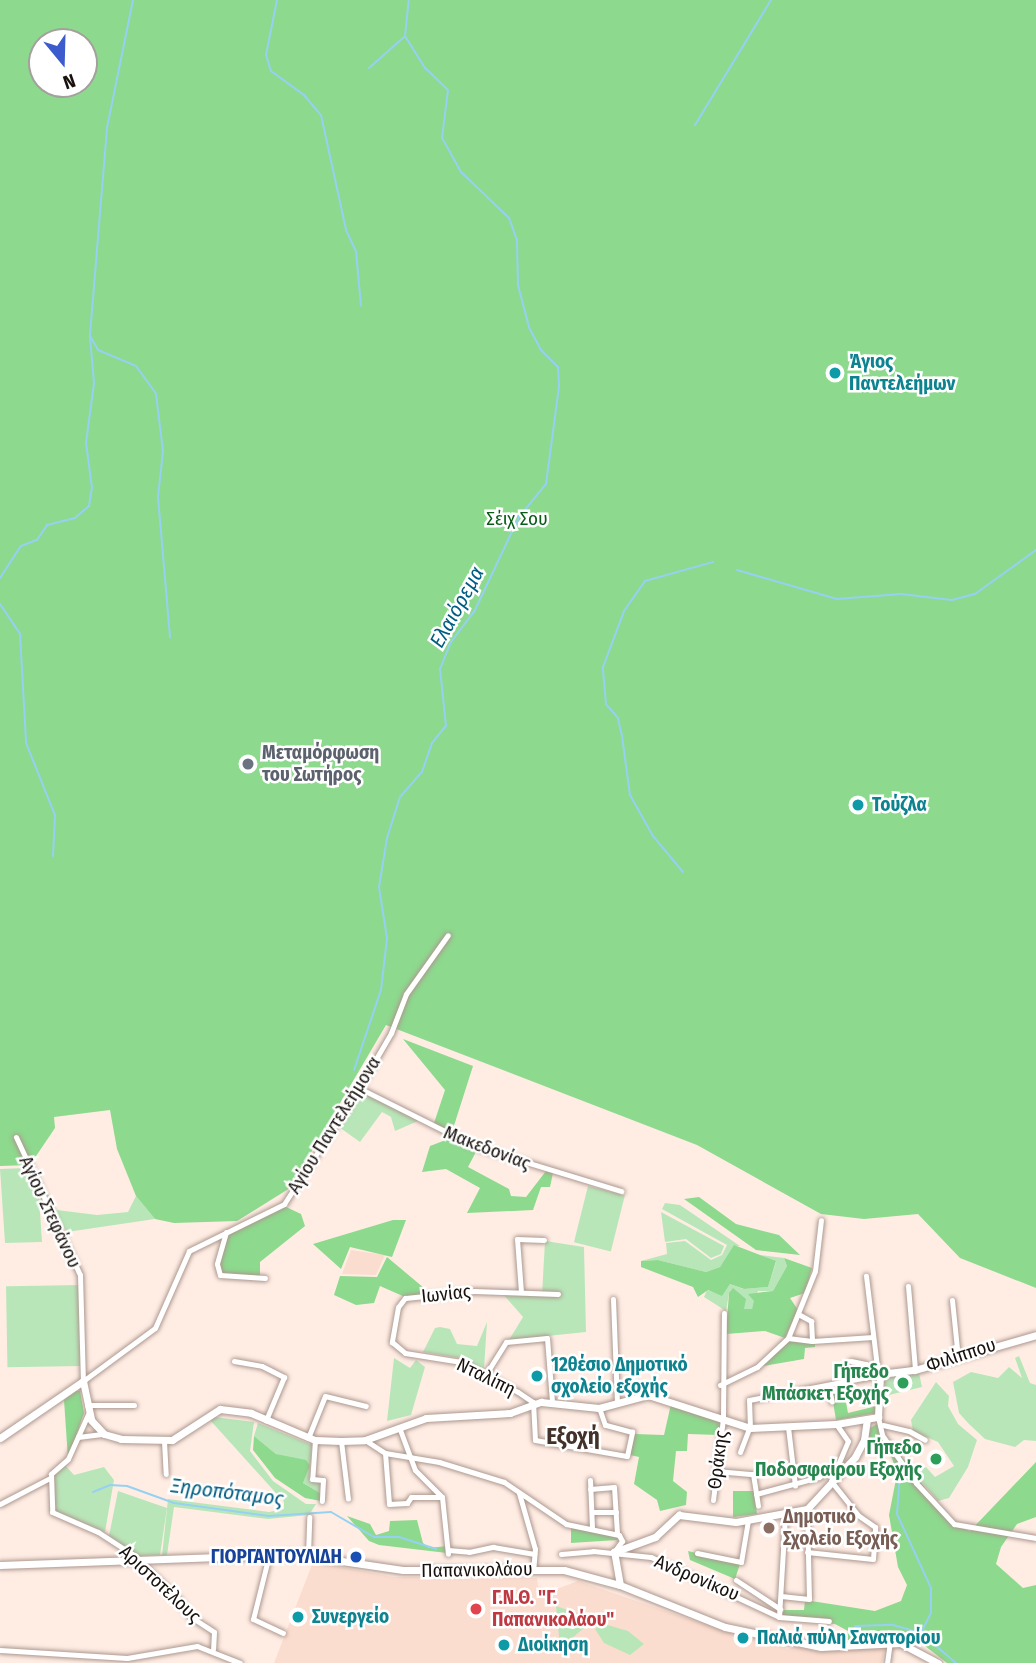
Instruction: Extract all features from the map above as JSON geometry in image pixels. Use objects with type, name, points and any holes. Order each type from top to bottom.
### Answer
[{"type":"street","name":"Αγίου Παντελεήμονα","points":[[0,1438],[155,1328],[182,1259],[193,1248],[284,1204],[391,1033],[406,994],[448,935]]},
{"type":"street","name":"Μακεδονίας","points":[[359,1088],[477,1147],[621,1191]]},
{"type":"street","name":"Αγίου Στεφάνου","points":[[16,1137],[80,1275],[83,1381],[88,1408],[104,1434]]},
{"type":"street","points":[[720,1385],[757,1367],[788,1338],[800,1315],[815,1271],[821,1220]]},
{"type":"street","points":[[226,1232],[217,1264],[220,1275],[265,1278]]},
{"type":"street","points":[[521,1292],[517,1240],[544,1240]]},
{"type":"street","points":[[866,1276],[878,1375],[878,1417],[883,1425],[882,1435],[916,1483],[954,1524],[1036,1538]]},
{"type":"street","points":[[908,1286],[915,1370]]},
{"type":"street","name":"Ιωνίας","points":[[396,1347],[391,1332],[401,1300],[474,1291],[558,1294]]},
{"type":"street","points":[[613,1299],[617,1403]]},
{"type":"street","points":[[952,1300],[958,1358]]},
{"type":"street","name":"Θράκης","points":[[713,1500],[723,1419],[720,1385],[724,1313]]},
{"type":"street","points":[[800,1315],[811,1321],[812,1341]]},
{"type":"street","name":"Φιλίππου","points":[[750,1428],[749,1400],[915,1370],[1036,1335]]},
{"type":"street","points":[[788,1338],[812,1341],[873,1337]]},
{"type":"street","points":[[486,1374],[506,1342],[547,1338],[552,1402]]},
{"type":"street","name":"Νταλίπη","points":[[396,1347],[461,1362],[533,1402]]},
{"type":"street","points":[[234,1361],[262,1366],[284,1377],[266,1420]]},
{"type":"street","points":[[851,1361],[866,1364],[865,1378]]},
{"type":"street","points":[[828,1385],[832,1402]]},
{"type":"street","points":[[322,1501],[323,1480],[312,1479],[312,1439],[325,1396],[366,1406]]},
{"type":"street","points":[[79,1437],[104,1434],[164,1441],[220,1409],[266,1420],[312,1439],[365,1440],[399,1427],[443,1416],[510,1413],[533,1402],[599,1408],[659,1396],[750,1428],[836,1424],[878,1417]]},
{"type":"street","points":[[533,1402],[535,1440],[627,1456],[632,1433],[604,1425],[599,1408]]},
{"type":"street","points":[[0,1504],[50,1478],[68,1459],[79,1437],[88,1408],[134,1405]]},
{"type":"street","points":[[614,1554],[655,1537],[679,1516],[748,1520],[807,1509],[863,1443],[867,1419]]},
{"type":"street","points":[[829,1483],[848,1441],[836,1424]]},
{"type":"street","points":[[883,1425],[909,1431],[925,1440]]},
{"type":"street","points":[[399,1427],[415,1470],[442,1497],[448,1552],[469,1552],[493,1546],[534,1554]]},
{"type":"street","points":[[788,1427],[795,1486]]},
{"type":"street","points":[[740,1452],[750,1428]]},
{"type":"street","points":[[365,1440],[385,1453],[408,1455],[499,1479],[519,1493],[543,1504],[566,1524],[617,1534],[622,1538],[614,1554],[620,1585]]},
{"type":"street","points":[[164,1441],[166,1474]]},
{"type":"street","points":[[341,1441],[348,1499]]},
{"type":"street","points":[[385,1453],[389,1504],[407,1503],[411,1497],[442,1497]]},
{"type":"street","points":[[756,1494],[795,1486],[819,1477],[838,1464]]},
{"type":"street","points":[[716,1471],[753,1474],[758,1506]]},
{"type":"street","points":[[807,1552],[873,1559],[876,1527],[858,1515],[829,1483],[819,1477]]},
{"type":"street","name":"Αριστοτέλους","points":[[50,1478],[53,1514],[98,1532],[138,1560],[191,1617],[214,1632],[214,1649]]},
{"type":"street","points":[[590,1480],[592,1528]]},
{"type":"street","points":[[590,1489],[614,1487],[617,1534]]},
{"type":"street","points":[[519,1493],[534,1554],[533,1570]]},
{"type":"street","points":[[781,1596],[809,1599],[807,1509]]},
{"type":"street","points":[[592,1512],[616,1512]]},
{"type":"street","points":[[779,1616],[785,1515]]},
{"type":"street","points":[[308,1555],[309,1517]]},
{"type":"street","points":[[697,1553],[741,1562],[748,1520]]},
{"type":"street","name":"Ανδρονίκου","points":[[561,1554],[593,1550],[660,1560],[779,1616],[829,1620]]},
{"type":"street","points":[[269,1555],[253,1619],[283,1633]]},
{"type":"street","name":"Παπανικολάου","points":[[0,1565],[308,1555],[391,1570],[580,1572],[620,1585],[710,1622],[774,1638],[830,1647],[890,1642],[910,1645],[938,1663]]},
{"type":"street","points":[[736,1580],[780,1609]]},
{"type":"street","points":[[887,1663],[890,1642]]},
{"type":"street","points":[[0,1650],[91,1657],[152,1653],[189,1645],[214,1649],[240,1663]]},
{"type":"street","points":[[152,1653],[152,1663]]},
{"type":"shaded area","points":[[351,1250],[385,1255],[376,1275],[342,1274]]},
{"type":"shaded area","name":"Γ.Ν.Θ. \"Γ. Παπανικολάου\"","points":[[313,1562],[394,1577],[537,1578],[538,1586],[554,1590],[578,1581],[730,1633],[785,1645],[786,1649],[796,1647],[821,1652],[885,1646],[882,1663],[274,1663]]},
{"type":"green space","name":"Σέιχ Σου","points":[[0,0],[1036,0],[1036,1288],[960,1258],[918,1214],[864,1219],[821,1214],[697,1145],[386,1025],[290,1188],[237,1221],[174,1223],[155,1219],[136,1196],[117,1149],[110,1110],[54,1117],[55,1128],[30,1165],[0,1166]]},
{"type":"green space","points":[[403,1039],[473,1066],[451,1135],[433,1126],[445,1090]]},
{"type":"green space","points":[[361,1091],[418,1121],[395,1131],[391,1117],[382,1112],[360,1142],[339,1127]]},
{"type":"green space","points":[[451,1138],[478,1148],[468,1167],[509,1189],[511,1196],[526,1197],[546,1171],[553,1173],[550,1187],[541,1187],[533,1210],[467,1213],[480,1188],[446,1169],[422,1172],[430,1146]]},
{"type":"green space","points":[[26,1168],[39,1197],[42,1242],[5,1243],[0,1169]]},
{"type":"green space","points":[[588,1186],[625,1195],[611,1251],[574,1242]]},
{"type":"green space","points":[[48,1194],[57,1210],[97,1215],[128,1212],[136,1196],[155,1219],[67,1232],[49,1206],[44,1195]]},
{"type":"green space","points":[[699,1197],[736,1224],[779,1235],[800,1255],[756,1250],[684,1199]]},
{"type":"green space","points":[[665,1203],[680,1205],[740,1246],[734,1246],[720,1267],[706,1272],[658,1260],[641,1261],[667,1254],[666,1243],[685,1241],[711,1260],[722,1255],[727,1245],[662,1209]]},
{"type":"green space","points":[[284,1206],[301,1214],[305,1226],[260,1262],[260,1277],[224,1275],[219,1266],[228,1234]]},
{"type":"green space","points":[[661,1212],[724,1246],[721,1254],[711,1258],[686,1239],[665,1242]]},
{"type":"green space","points":[[393,1220],[406,1220],[392,1257],[350,1247],[341,1269],[313,1244]]},
{"type":"green space","points":[[545,1241],[584,1247],[586,1332],[509,1340],[523,1317],[503,1294],[542,1295]]},
{"type":"green space","points":[[734,1245],[776,1261],[768,1287],[744,1289],[730,1284],[722,1296],[708,1290],[698,1297],[693,1287],[641,1267],[641,1261],[658,1260],[706,1272],[720,1267]]},
{"type":"green space","points":[[760,1255],[784,1258],[787,1266],[773,1291],[758,1291],[752,1309],[744,1310],[744,1304],[729,1293],[726,1311],[704,1297],[707,1290],[722,1295],[730,1284],[743,1289],[768,1287],[776,1262]]},
{"type":"green space","points":[[387,1257],[424,1288],[426,1294],[405,1297],[380,1286],[374,1303],[356,1305],[334,1295],[340,1276],[377,1277]]},
{"type":"green space","points":[[784,1258],[812,1268],[805,1293],[790,1298],[798,1310],[785,1338],[765,1331],[726,1334],[729,1293],[733,1288],[746,1299],[744,1309],[752,1309],[754,1301],[748,1294],[773,1291],[787,1266]]},
{"type":"green space","points":[[81,1285],[82,1366],[7,1367],[6,1286]]},
{"type":"green space","points":[[487,1322],[484,1369],[460,1358],[423,1352],[435,1328],[440,1327],[450,1329],[457,1344],[477,1346]]},
{"type":"green space","points":[[788,1339],[815,1342],[815,1347],[805,1348],[804,1359],[758,1367]]},
{"type":"green space","points":[[1019,1356],[1030,1383],[1036,1385],[1036,1441],[1024,1440],[1015,1447],[985,1439],[969,1424],[959,1413],[953,1382],[971,1372],[998,1378],[1009,1367],[1022,1378],[1015,1358]]},
{"type":"green space","points":[[394,1358],[410,1368],[416,1360],[425,1367],[411,1415],[387,1421]]},
{"type":"green space","name":"Γήπεδο Μπάσκετ Εξοχής","points":[[919,1373],[922,1387],[885,1396],[884,1378]]},
{"type":"green space","points":[[936,1382],[949,1396],[948,1406],[958,1424],[977,1440],[968,1467],[949,1498],[938,1501],[914,1473],[926,1467],[935,1477],[954,1466],[938,1442],[913,1431],[911,1420]]},
{"type":"green space","points":[[843,1387],[848,1413],[877,1406],[876,1413],[836,1420],[831,1390]]},
{"type":"green space","points":[[80,1391],[84,1413],[68,1459],[64,1400]]},
{"type":"green space","points":[[671,1404],[720,1422],[719,1435],[688,1434],[687,1451],[676,1451],[673,1481],[687,1492],[686,1505],[660,1511],[657,1500],[634,1484],[639,1457],[630,1455],[635,1434],[664,1435]]},
{"type":"green space","points":[[214,1417],[254,1422],[250,1451],[273,1481],[306,1504],[316,1504],[309,1515],[268,1519],[174,1507],[167,1555],[162,1556],[168,1499],[269,1512],[284,1509],[284,1502],[210,1420]]},
{"type":"green space","points":[[258,1423],[312,1445],[309,1481],[320,1482],[320,1493],[303,1483],[310,1466],[276,1454],[254,1436]]},
{"type":"green space","points":[[877,1424],[952,1524],[970,1531],[1036,1462],[1036,1517],[1017,1524],[1001,1547],[996,1564],[1023,1588],[1036,1585],[1036,1663],[947,1663],[925,1646],[895,1636],[847,1640],[848,1631],[835,1624],[781,1619],[784,1610],[804,1610],[805,1600],[875,1611],[901,1601],[907,1585],[898,1567],[889,1515],[897,1474],[891,1455],[867,1445],[870,1428]]},
{"type":"green space","points":[[254,1436],[276,1454],[306,1460],[310,1466],[303,1483],[320,1493],[321,1501],[305,1498],[275,1478],[253,1450]]},
{"type":"green space","points":[[65,1465],[74,1475],[104,1467],[114,1480],[105,1532],[55,1511],[53,1477]]},
{"type":"green space","points":[[118,1491],[167,1508],[160,1555],[137,1556],[109,1536]]},
{"type":"green space","points":[[733,1491],[754,1491],[757,1514],[733,1517]]},
{"type":"green space","points":[[347,1516],[370,1524],[376,1535],[389,1531],[390,1521],[417,1520],[423,1543],[429,1548],[447,1546],[447,1553],[379,1545],[369,1541]]},
{"type":"green space","points":[[571,1527],[617,1536],[617,1540],[571,1543]]},
{"type":"green space","points":[[688,1551],[740,1564],[735,1579],[690,1560]]},
{"type":"green space","points":[[556,1606],[594,1619],[561,1648],[560,1647]]},
{"type":"green space","points":[[601,1623],[628,1631],[644,1644],[630,1655],[604,1643],[595,1629]]},
{"type":"waterway","points":[[133,0],[107,128],[90,336],[98,350],[136,366],[156,394],[163,451],[158,497],[170,637]]},
{"type":"waterway","points":[[277,0],[266,55],[271,71],[304,95],[321,115],[346,230],[356,251],[361,306]]},
{"type":"waterway","name":"Ελαιόρεμα","points":[[369,68],[405,36],[409,0]]},
{"type":"waterway","name":"Ελαιόρεμα","points":[[695,125],[771,0]]},
{"type":"waterway","name":"Ελαιόρεμα","points":[[354,1070],[381,990],[387,938],[379,887],[387,838],[400,797],[422,772],[432,743],[446,726],[440,669],[451,642],[475,610],[519,517],[546,484],[559,386],[558,367],[541,350],[529,327],[518,285],[517,240],[509,218],[461,172],[442,138],[448,90],[425,68],[405,36]]},
{"type":"waterway","points":[[90,337],[94,383],[86,443],[92,488]]},
{"type":"waterway","points":[[0,578],[21,546],[37,540],[47,525],[75,518],[89,506],[92,487]]},
{"type":"waterway","points":[[737,570],[837,599],[901,594],[952,600],[975,594],[1036,550]]},
{"type":"waterway","points":[[683,872],[653,836],[630,795],[618,718],[606,704],[603,667],[624,611],[645,581],[713,562]]},
{"type":"waterway","points":[[0,604],[20,634],[26,743],[55,815],[53,856]]},
{"type":"waterway","points":[[900,1473],[897,1514],[931,1588],[931,1613],[921,1633]]},
{"type":"waterway","name":"Ξηροπόταμος","points":[[93,1492],[110,1485],[127,1486],[174,1503],[269,1516],[331,1512],[374,1537],[399,1537],[436,1549]]},
{"type":"waterway","name":"Ξηροπόταμος","points":[[855,1626],[893,1625],[921,1633],[956,1663]]},
{"type":"place","name":"Άγιος Παντελεήμων","points":[[835,373]]},
{"type":"place","name":"Μεταμόρφωση του Σωτήρος","points":[[248,764]]},
{"type":"place","name":"Τούζλα","points":[[858,805]]},
{"type":"place","name":"12θέσιο Δημοτικό σχολείο εξοχής","points":[[537,1376]]},
{"type":"place","name":"Γήπεδο Μπάσκετ Εξοχής","points":[[903,1383]]},
{"type":"place","name":"Γήπεδο Ποδοσφαίρου Εξοχής","points":[[936,1459]]},
{"type":"place","name":"Δημοτικό Σχολείο Εξοχής","points":[[769,1528]]},
{"type":"place","name":"ΓΙΟΡΓΑΝΤΟΥΛΙΔΗ","points":[[356,1557]]},
{"type":"place","name":"Γ.Ν.Θ. \"Γ. Παπανικολάου\"","points":[[476,1609]]},
{"type":"place","name":"Συνεργείο","points":[[298,1617]]},
{"type":"place","name":"Παλιά πύλη Σανατορίου","points":[[743,1638]]},
{"type":"place","name":"Διοίκηση","points":[[504,1645]]},
{"type":"district","name":"Εξοχή","points":[[573,1436]]}]
